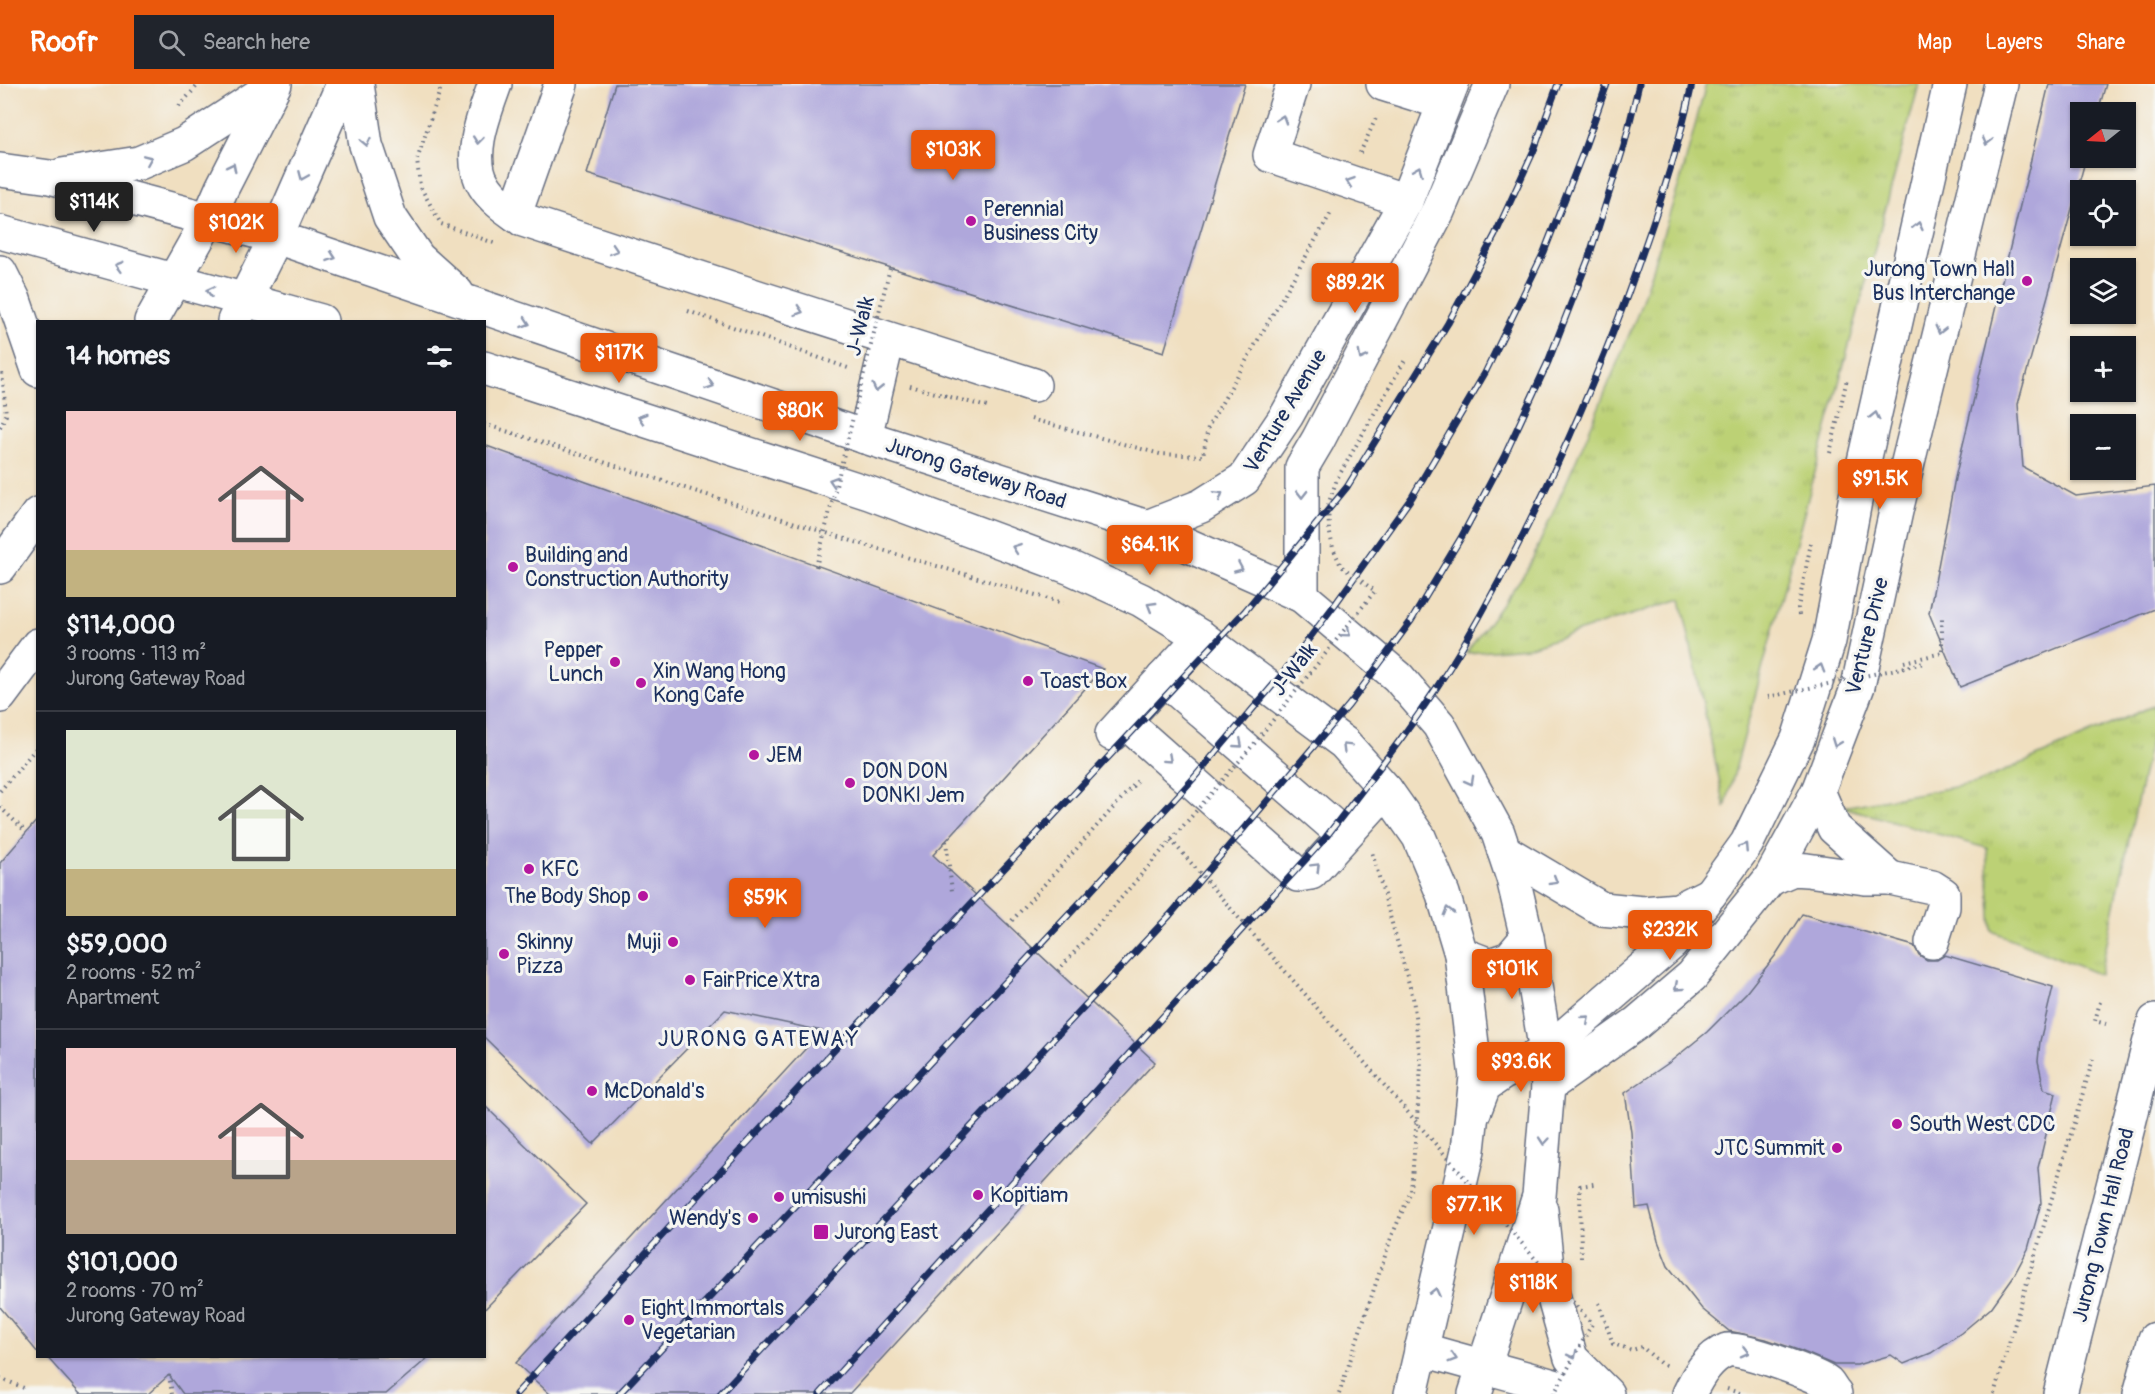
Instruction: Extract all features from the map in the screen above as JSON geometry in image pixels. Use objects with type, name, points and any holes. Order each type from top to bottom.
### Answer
[{"type":"main road","points":[[50,177],[139,163],[184,144],[275,84]]},
{"type":"main road","points":[[153,320],[208,220],[275,84]]},
{"type":"main road","points":[[239,310],[276,237],[343,84]]},
{"type":"main road","points":[[357,84],[366,145],[390,218],[418,258],[470,304]]},
{"type":"main road","points":[[495,84],[478,132],[477,160],[483,184],[499,202],[523,220],[1034,385]]},
{"type":"main road","points":[[515,214],[561,84]]},
{"type":"main road","points":[[1293,84],[1270,154],[1406,201]]},
{"type":"main road","name":"Venture Avenue","points":[[1302,596],[1302,467],[1438,211],[1492,84]]},
{"type":"main road","name":"Venture Drive","points":[[1473,1114],[1484,1086],[1503,1073],[1546,1052],[1671,943],[1747,843],[1798,739],[1828,641],[1856,501],[1950,84]]},
{"type":"main road","name":"Venture Drive","points":[[1548,1086],[1637,1023],[1692,976],[1770,879],[1818,791],[1858,686],[1896,511],[2001,84]]},
{"type":"main road","points":[[1387,85],[1448,94]]},
{"type":"main road","name":"Venture Avenue","points":[[1147,527],[1201,506],[1244,479],[1287,415],[1406,201],[1448,94]]},
{"type":"main road","name":"Jurong Gateway Road","points":[[0,170],[50,177],[276,237],[865,437],[1147,527],[1302,596],[1398,677],[1439,725],[1498,833],[1513,878],[1527,938],[1546,1052],[1548,1086],[1539,1196],[1479,1381]]},
{"type":"main road","points":[[0,232],[175,282],[239,310],[314,320]]},
{"type":"main road","points":[[0,272],[14,300],[36,364]]},
{"type":"main road","points":[[865,437],[888,339]]},
{"type":"main road","points":[[486,369],[869,493],[1071,568],[1141,600],[1201,637],[1344,743],[1386,790],[1419,837],[1443,894],[1461,954],[1476,1077],[1468,1150],[1421,1349],[1414,1393]]},
{"type":"main road","points":[[1856,501],[1869,490],[1885,495],[1896,511]]},
{"type":"main road","points":[[17,553],[36,518]]},
{"type":"main road","points":[[1201,637],[1118,727],[1162,753],[1298,875],[1311,873],[1386,790]]},
{"type":"main road","points":[[0,696],[36,648]]},
{"type":"main road","points":[[1163,678],[1353,826]]},
{"type":"main road","points":[[1818,791],[1834,828],[1890,878]]},
{"type":"main road","points":[[1504,851],[1602,909],[1643,914],[1678,910],[1710,894]]},
{"type":"main road","points":[[1770,879],[1792,869],[1865,878],[1890,878],[1932,887],[1943,894],[1943,907],[1932,942]]},
{"type":"main road","points":[[1461,954],[1490,965],[1510,958],[1527,938]]},
{"type":"main road","name":"Jurong Town Hall Road","points":[[2057,1387],[2155,1021]]},
{"type":"main road","points":[[1539,1196],[1548,1277],[1571,1358],[1607,1394]]},
{"type":"main road","points":[[2140,1394],[2155,1340]]},
{"type":"main road","points":[[1692,1387],[1712,1357],[1729,1348],[1748,1351],[1826,1382],[1835,1394]]},
{"type":"main road","points":[[1421,1349],[1479,1381],[1528,1377],[1579,1394]]},
{"type":"path","points":[[1203,456],[1208,428],[1332,211],[1387,85]]},
{"type":"path","name":"J-Walk","points":[[816,567],[890,268]]},
{"type":"path","name":"J-Walk","points":[[1058,971],[1254,744],[1375,591],[1341,566],[1333,548],[1328,505],[1337,478],[1406,358]]},
{"type":"path","points":[[0,427],[6,415],[2,371]]},
{"type":"path","points":[[486,425],[855,542],[1070,606]]},
{"type":"path","points":[[1905,662],[1942,653],[1942,618]]},
{"type":"path","points":[[1767,697],[1924,663]]},
{"type":"path","points":[[1259,723],[1267,730]]},
{"type":"path","points":[[0,791],[36,748]]},
{"type":"path","points":[[1008,925],[1162,753]]},
{"type":"path","points":[[0,807],[26,832]]},
{"type":"path","points":[[1339,1394],[1391,1238],[1411,1191],[1420,1067],[1413,998],[1353,826]]},
{"type":"path","points":[[1171,840],[1592,1324],[1554,1394]]},
{"type":"path","points":[[946,841],[952,891]]},
{"type":"path","points":[[2100,1002],[2095,1021],[2106,1024]]},
{"type":"path","points":[[1994,1394],[2093,1059]]},
{"type":"path","points":[[1581,1265],[1580,1186],[1594,1184]]},
{"type":"path","points":[[1599,1303],[1613,1344],[1632,1350],[1642,1347],[1692,1387],[1743,1394]]},
{"type":"path","points":[[169,1375],[172,1394]]},
{"type":"path","points":[[0,1378],[24,1388]]},
{"type":"green space","points":[[1706,84],[1919,84],[1725,808],[1681,599],[1527,648],[1466,653],[1528,569],[1586,438],[1638,313],[1682,175]]},
{"type":"green space","points":[[2155,705],[2155,718],[2100,975],[1992,931],[1987,848],[1843,807],[1977,783]]},
{"type":"building","name":"Perennial Business City","points":[[615,84],[1245,84],[1164,352],[587,174]]},
{"type":"building","name":"Jurong Town Hall Bus Interchange","points":[[2049,84],[2106,84],[2101,102],[2070,102],[2070,168],[2083,168],[2080,180],[2070,180],[2070,216],[2018,404],[2023,467],[2076,496],[2155,486],[2155,609],[1960,687],[1929,613],[1955,478]]},
{"type":"building","points":[[486,446],[1103,669],[933,855],[1155,1062],[849,1394],[550,1394],[516,1363],[822,1031],[725,1010],[593,1144],[486,1039]]},
{"type":"building","points":[[36,821],[36,1351],[0,1307],[0,863]]},
{"type":"building","name":"JTC Summit","points":[[1802,914],[1914,946],[1919,955],[1927,960],[1937,960],[1945,955],[2053,987],[2040,1041],[2038,1061],[2044,1089],[2056,1093],[2038,1168],[2041,1203],[2028,1249],[2013,1277],[1991,1308],[1961,1333],[1931,1353],[1904,1364],[1891,1355],[1857,1365],[1834,1365],[1766,1339],[1729,1331],[1702,1309],[1668,1266],[1658,1241],[1649,1206],[1636,1208],[1631,1132],[1625,1093],[1670,1062],[1707,1032],[1746,993],[1775,956]]},
{"type":"building","points":[[486,1107],[586,1204],[486,1308]]},
{"type":"building","points":[[48,1358],[428,1358],[386,1394],[183,1394],[169,1375],[148,1394],[80,1394]]},
{"type":"railway","points":[[516,1394],[1245,611],[1347,487],[1448,323],[1495,235],[1534,150],[1558,84]]},
{"type":"railway","points":[[619,1394],[1193,779],[1280,677],[1336,603],[1412,497],[1485,373],[1544,252],[1607,84]]},
{"type":"railway","points":[[720,1394],[1170,915],[1349,705],[1411,621],[1462,536],[1504,457],[1548,362],[1588,260],[1624,146],[1639,84]]},
{"type":"railway","points":[[820,1394],[1326,837],[1430,698],[1461,649],[1508,564],[1572,432],[1627,296],[1655,218],[1679,138],[1692,84]]},
{"type":"place","name":"Perennial Business City","points":[[971,221]]},
{"type":"place","name":"Jurong Town Hall Bus Interchange","points":[[2027,281]]},
{"type":"place","name":"Building and Construction Authority","points":[[513,567]]},
{"type":"place","name":"Pepper Lunch","points":[[615,662]]},
{"type":"place","name":"Toast Box","points":[[1028,681]]},
{"type":"place","name":"Xin Wang Hong Kong Cafe","points":[[641,683]]},
{"type":"place","name":"JEM","points":[[754,755]]},
{"type":"place","name":"DON DON DONKI Jem","points":[[850,783]]},
{"type":"place","name":"KFC","points":[[529,869]]},
{"type":"place","name":"The Body Shop","points":[[643,896]]},
{"type":"place","name":"Muji","points":[[673,942]]},
{"type":"place","name":"Skinny Pizza","points":[[504,954]]},
{"type":"place","name":"FairPrice Xtra","points":[[690,980]]},
{"type":"place","name":"McDonald's","points":[[592,1091]]},
{"type":"place","name":"South West CDC","points":[[1897,1124]]},
{"type":"place","name":"JTC Summit","points":[[1837,1148]]},
{"type":"place","name":"Kopitiam","points":[[978,1195]]},
{"type":"place","name":"umisushi","points":[[779,1197]]},
{"type":"place","name":"Wendy's","points":[[753,1218]]},
{"type":"place","name":"Jurong East","points":[[821,1232]]},
{"type":"place","name":"Eight Immortals Vegetarian","points":[[629,1320]]},
{"type":"district","name":"JURONG GATEWAY","points":[[759,1038]]}]
